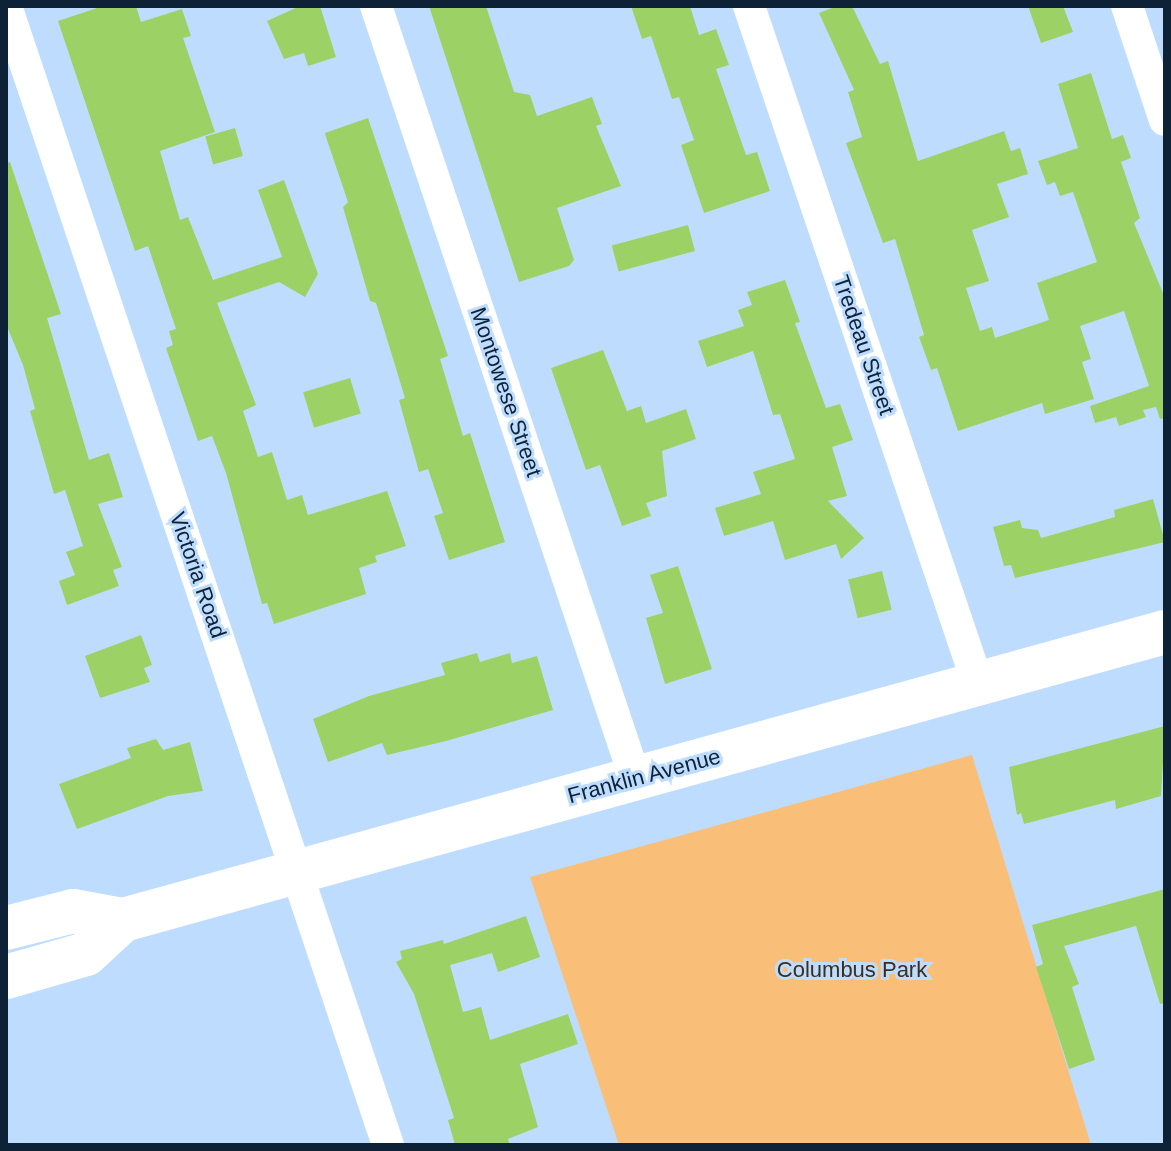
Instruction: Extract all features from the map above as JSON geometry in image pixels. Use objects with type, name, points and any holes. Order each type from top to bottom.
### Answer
[{"type":"main road","name":"Franklin Avenue","points":[[123,920],[1165,632]]},
{"type":"main road","points":[[6,928],[73,911],[123,920]]},
{"type":"main road","points":[[6,977],[86,954],[123,920]]},
{"type":"street","name":"Victoria Road","points":[[6,6],[388,1145]]},
{"type":"street","name":"Montowese Street","points":[[376,6],[635,778]]},
{"type":"street","name":"Tredeau Street","points":[[749,6],[978,684]]},
{"type":"street","points":[[1127,6],[1165,120]]},
{"type":"green space","name":"Columbus Park","points":[[972,755],[1091,1145],[619,1145],[530,877]]},
{"type":"building","points":[[103,6],[136,6],[141,22],[182,9],[191,36],[183,38],[215,132],[160,151],[180,220],[188,217],[213,280],[282,257],[258,190],[284,180],[318,274],[305,297],[279,282],[217,303],[256,405],[243,411],[258,457],[272,452],[287,500],[302,495],[308,515],[387,491],[406,546],[375,556],[377,562],[359,568],[366,594],[274,624],[267,603],[262,604],[226,473],[212,436],[198,441],[166,348],[173,345],[169,331],[176,329],[148,246],[135,251],[58,21]]},
{"type":"building","points":[[300,6],[320,6],[336,57],[308,66],[304,53],[284,59],[267,21]]},
{"type":"building","points":[[429,6],[486,6],[514,92],[530,95],[537,116],[592,97],[602,124],[596,126],[621,186],[557,208],[574,260],[569,266],[519,282]]},
{"type":"building","points":[[631,6],[690,6],[699,35],[716,29],[729,65],[716,69],[746,155],[757,152],[770,191],[704,213],[681,145],[694,140],[679,97],[672,99],[651,36],[642,39]]},
{"type":"building","points":[[837,6],[852,6],[880,64],[888,61],[918,161],[1004,131],[1011,151],[1020,148],[1028,174],[997,184],[1009,217],[972,230],[989,281],[966,288],[980,331],[992,327],[995,338],[1049,320],[1037,283],[1097,262],[1073,192],[1060,196],[1055,182],[1047,185],[1038,161],[1078,148],[1058,84],[1091,73],[1112,139],[1123,135],[1131,158],[1121,162],[1140,218],[1134,223],[1165,298],[1165,418],[1160,419],[1156,407],[1143,410],[1146,417],[1119,426],[1116,417],[1095,423],[1090,406],[1149,386],[1124,311],[1080,326],[1091,359],[1082,362],[1094,399],[1045,414],[1042,403],[958,431],[937,368],[931,370],[919,337],[924,335],[895,239],[883,243],[846,143],[862,137],[848,92],[854,90],[819,13]]},
{"type":"building","points":[[1028,6],[1063,6],[1073,32],[1041,43]]},
{"type":"building","points":[[368,118],[448,356],[440,359],[463,436],[470,433],[505,542],[449,560],[434,516],[443,513],[428,469],[419,472],[399,400],[405,398],[376,303],[370,301],[343,207],[348,202],[325,133]]},
{"type":"building","points":[[235,128],[243,156],[213,164],[205,137]]},
{"type":"building","points":[[10,162],[61,314],[47,318],[89,460],[109,453],[123,497],[98,504],[122,567],[113,570],[119,586],[67,605],[59,581],[75,575],[66,552],[83,546],[65,490],[54,494],[30,411],[35,409],[23,365],[6,324],[6,163]]},
{"type":"building","points":[[688,225],[695,251],[619,272],[612,245]]},
{"type":"building","points":[[785,280],[800,322],[795,323],[826,408],[840,404],[853,440],[832,447],[847,496],[828,501],[864,538],[841,559],[836,544],[785,560],[773,521],[724,536],[715,508],[761,494],[753,472],[795,459],[780,414],[773,415],[753,351],[707,367],[698,341],[744,326],[738,310],[752,305],[747,292]]},
{"type":"building","points":[[603,350],[627,411],[641,406],[646,423],[686,409],[696,439],[662,451],[667,496],[646,503],[651,516],[622,526],[600,465],[586,470],[551,368]]},
{"type":"building","points":[[350,378],[361,413],[314,428],[303,392]]},
{"type":"building","points":[[1153,499],[1165,542],[1015,578],[1011,565],[1004,566],[993,527],[1020,520],[1022,528],[1038,530],[1041,538],[1115,517],[1114,510]]},
{"type":"building","points":[[678,566],[712,669],[665,684],[646,618],[663,613],[650,575]]},
{"type":"building","points":[[882,571],[892,610],[858,618],[848,579]]},
{"type":"building","points":[[141,635],[152,665],[144,668],[150,682],[100,698],[85,656]]},
{"type":"building","points":[[477,653],[480,662],[510,653],[512,663],[537,656],[553,710],[387,755],[382,743],[328,762],[313,719],[369,696],[445,675],[441,663]]},
{"type":"building","points":[[1165,726],[1161,796],[1116,809],[1115,800],[1024,824],[1021,813],[1017,815],[1009,767]]},
{"type":"building","points":[[156,739],[163,750],[190,742],[203,791],[168,796],[77,829],[59,784],[131,758],[127,748]]},
{"type":"building","points":[[1165,889],[1165,1003],[1160,1004],[1136,926],[1064,946],[1079,984],[1072,987],[1095,1060],[1069,1069],[1036,967],[1043,964],[1032,925]]},
{"type":"building","points":[[526,916],[540,957],[498,972],[492,953],[450,965],[463,1012],[481,1007],[490,1040],[568,1014],[578,1044],[520,1064],[538,1127],[508,1139],[510,1145],[455,1145],[448,1120],[454,1118],[414,994],[396,962],[402,959],[400,951],[443,940],[444,944]]}]
